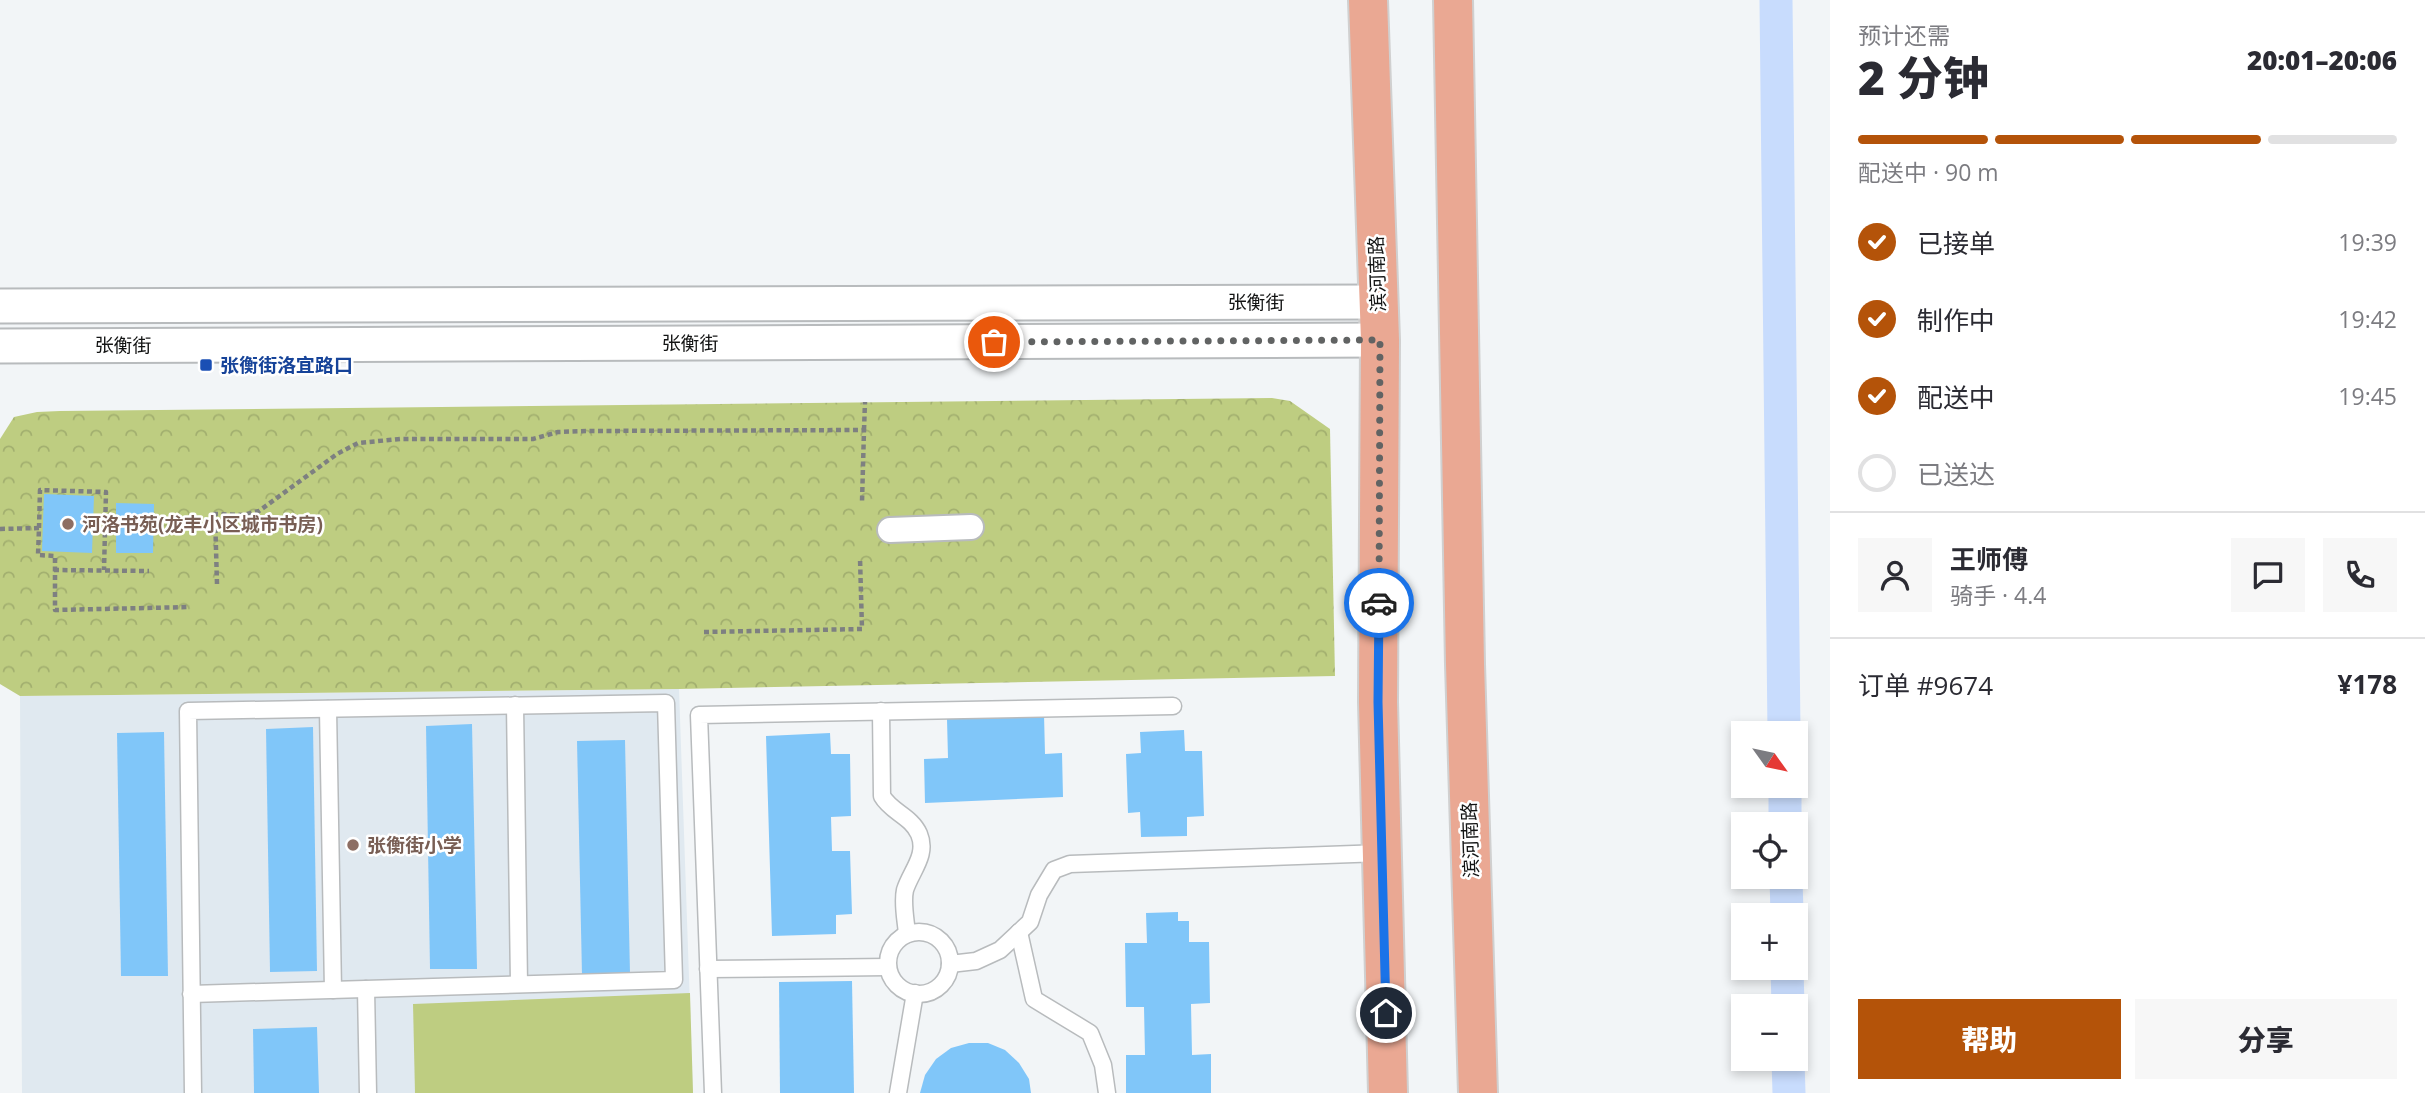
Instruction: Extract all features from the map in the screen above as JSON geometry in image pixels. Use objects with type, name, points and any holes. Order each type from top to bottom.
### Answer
[{"type":"highway","name":"滨河南路","points":[[1368,0],[1380,340],[1378,702],[1388,1093]]},
{"type":"highway","name":"滨河南路","points":[[1453,0],[1465,664],[1478,1093]]},
{"type":"street","name":"张衡街","points":[[0,306],[1378,302]]},
{"type":"street","name":"张衡街","points":[[0,346],[1380,340]]},
{"type":"street","points":[[890,530],[971,527]]},
{"type":"lane","points":[[191,994],[674,980],[666,703],[188,710],[191,994],[193,1093]]},
{"type":"lane","points":[[515,705],[519,984]]},
{"type":"lane","points":[[713,1093],[699,715],[1173,706]]},
{"type":"lane","points":[[328,709],[333,990]]},
{"type":"lane","points":[[881,711],[882,796],[887,806],[909,819],[920,835],[921,858],[905,892],[906,934]]},
{"type":"lane","points":[[950,964],[976,961],[1000,950],[1030,922],[1039,895],[1054,870],[1070,864],[1382,853]]},
{"type":"lane","points":[[927,932],[944,944],[950,964],[942,983],[925,993],[915,993],[905,991],[897,985],[888,967],[888,957],[892,947],[906,934],[927,932]]},
{"type":"lane","points":[[1019,932],[1034,999],[1090,1033],[1103,1065],[1107,1093]]},
{"type":"lane","points":[[708,969],[888,967]]},
{"type":"lane","points":[[366,989],[368,1093]]},
{"type":"lane","points":[[898,1093],[915,993]]},
{"type":"path","points":[[862,502],[865,402]]},
{"type":"path","points":[[217,584],[215,514],[243,515],[259,511],[337,454],[358,443],[400,439],[533,439],[558,432],[587,431],[864,430]]},
{"type":"path","points":[[104,570],[106,492],[40,490],[38,555],[54,556],[55,610],[190,607]]},
{"type":"path","points":[[0,529],[39,528]]},
{"type":"path","points":[[704,632],[862,629],[860,558]]},
{"type":"path","points":[[54,570],[149,571]]},
{"type":"shaded area","name":"张衡街小学","points":[[679,689],[693,1093],[22,1093],[20,696]]},
{"type":"green space","points":[[1272,398],[1290,401],[1330,429],[1335,676],[679,689],[20,696],[0,684],[0,439],[14,417],[60,411]]},
{"type":"green space","points":[[690,993],[693,1093],[415,1093],[413,1004]]},
{"type":"building","name":"河洛书苑(龙丰小区城市书房)","points":[[44,494],[94,496],[92,553],[42,551]]},
{"type":"building","name":"河洛书苑(龙丰小区城市书房)","points":[[116,503],[154,504],[153,553],[116,553]]},
{"type":"building","points":[[1044,714],[1045,754],[1062,753],[1063,797],[925,803],[924,759],[948,758],[947,719]]},
{"type":"building","points":[[472,724],[477,969],[430,969],[426,726]]},
{"type":"building","points":[[313,727],[317,971],[270,972],[266,729]]},
{"type":"building","points":[[1184,730],[1185,751],[1202,751],[1204,816],[1187,817],[1187,836],[1141,837],[1140,812],[1128,813],[1126,754],[1141,753],[1140,732]]},
{"type":"building","points":[[164,732],[168,976],[121,976],[117,733]]},
{"type":"building","points":[[830,733],[831,754],[850,754],[851,816],[831,817],[832,851],[850,851],[852,914],[836,915],[836,934],[772,936],[766,736]]},
{"type":"building","points":[[625,740],[630,974],[582,975],[577,741]]},
{"type":"building","points":[[1178,912],[1178,921],[1189,921],[1189,942],[1209,942],[1210,1003],[1191,1004],[1192,1055],[1211,1054],[1211,1093],[1126,1093],[1126,1055],[1145,1055],[1144,1007],[1126,1007],[1125,943],[1147,943],[1146,913]]},
{"type":"building","points":[[852,981],[854,1093],[780,1093],[779,982]]},
{"type":"building","points":[[317,1027],[319,1093],[254,1093],[253,1029]]},
{"type":"building","points":[[969,1043],[988,1043],[1005,1050],[1019,1063],[1029,1079],[1031,1093],[920,1093],[925,1075],[936,1059],[951,1048]]},
{"type":"waterway","points":[[1776,0],[1784,721]]},
{"type":"waterway","points":[[1785,798],[1785,812]]},
{"type":"waterway","points":[[1786,889],[1787,903]]},
{"type":"waterway","points":[[1787,980],[1788,994]]},
{"type":"waterway","points":[[1788,1071],[1789,1093]]},
{"type":"way so far","points":[[994,342],[1380,340],[1379,603]]},
{"type":"place","name":"张衡街洛宜路口","points":[[206,365]]},
{"type":"place","name":"河洛书苑(龙丰小区城市书房)","points":[[68,524]]},
{"type":"place","name":"张衡街小学","points":[[353,845]]},
{"type":"route","points":[[1379,603],[1378,702],[1386,1013]]}]
